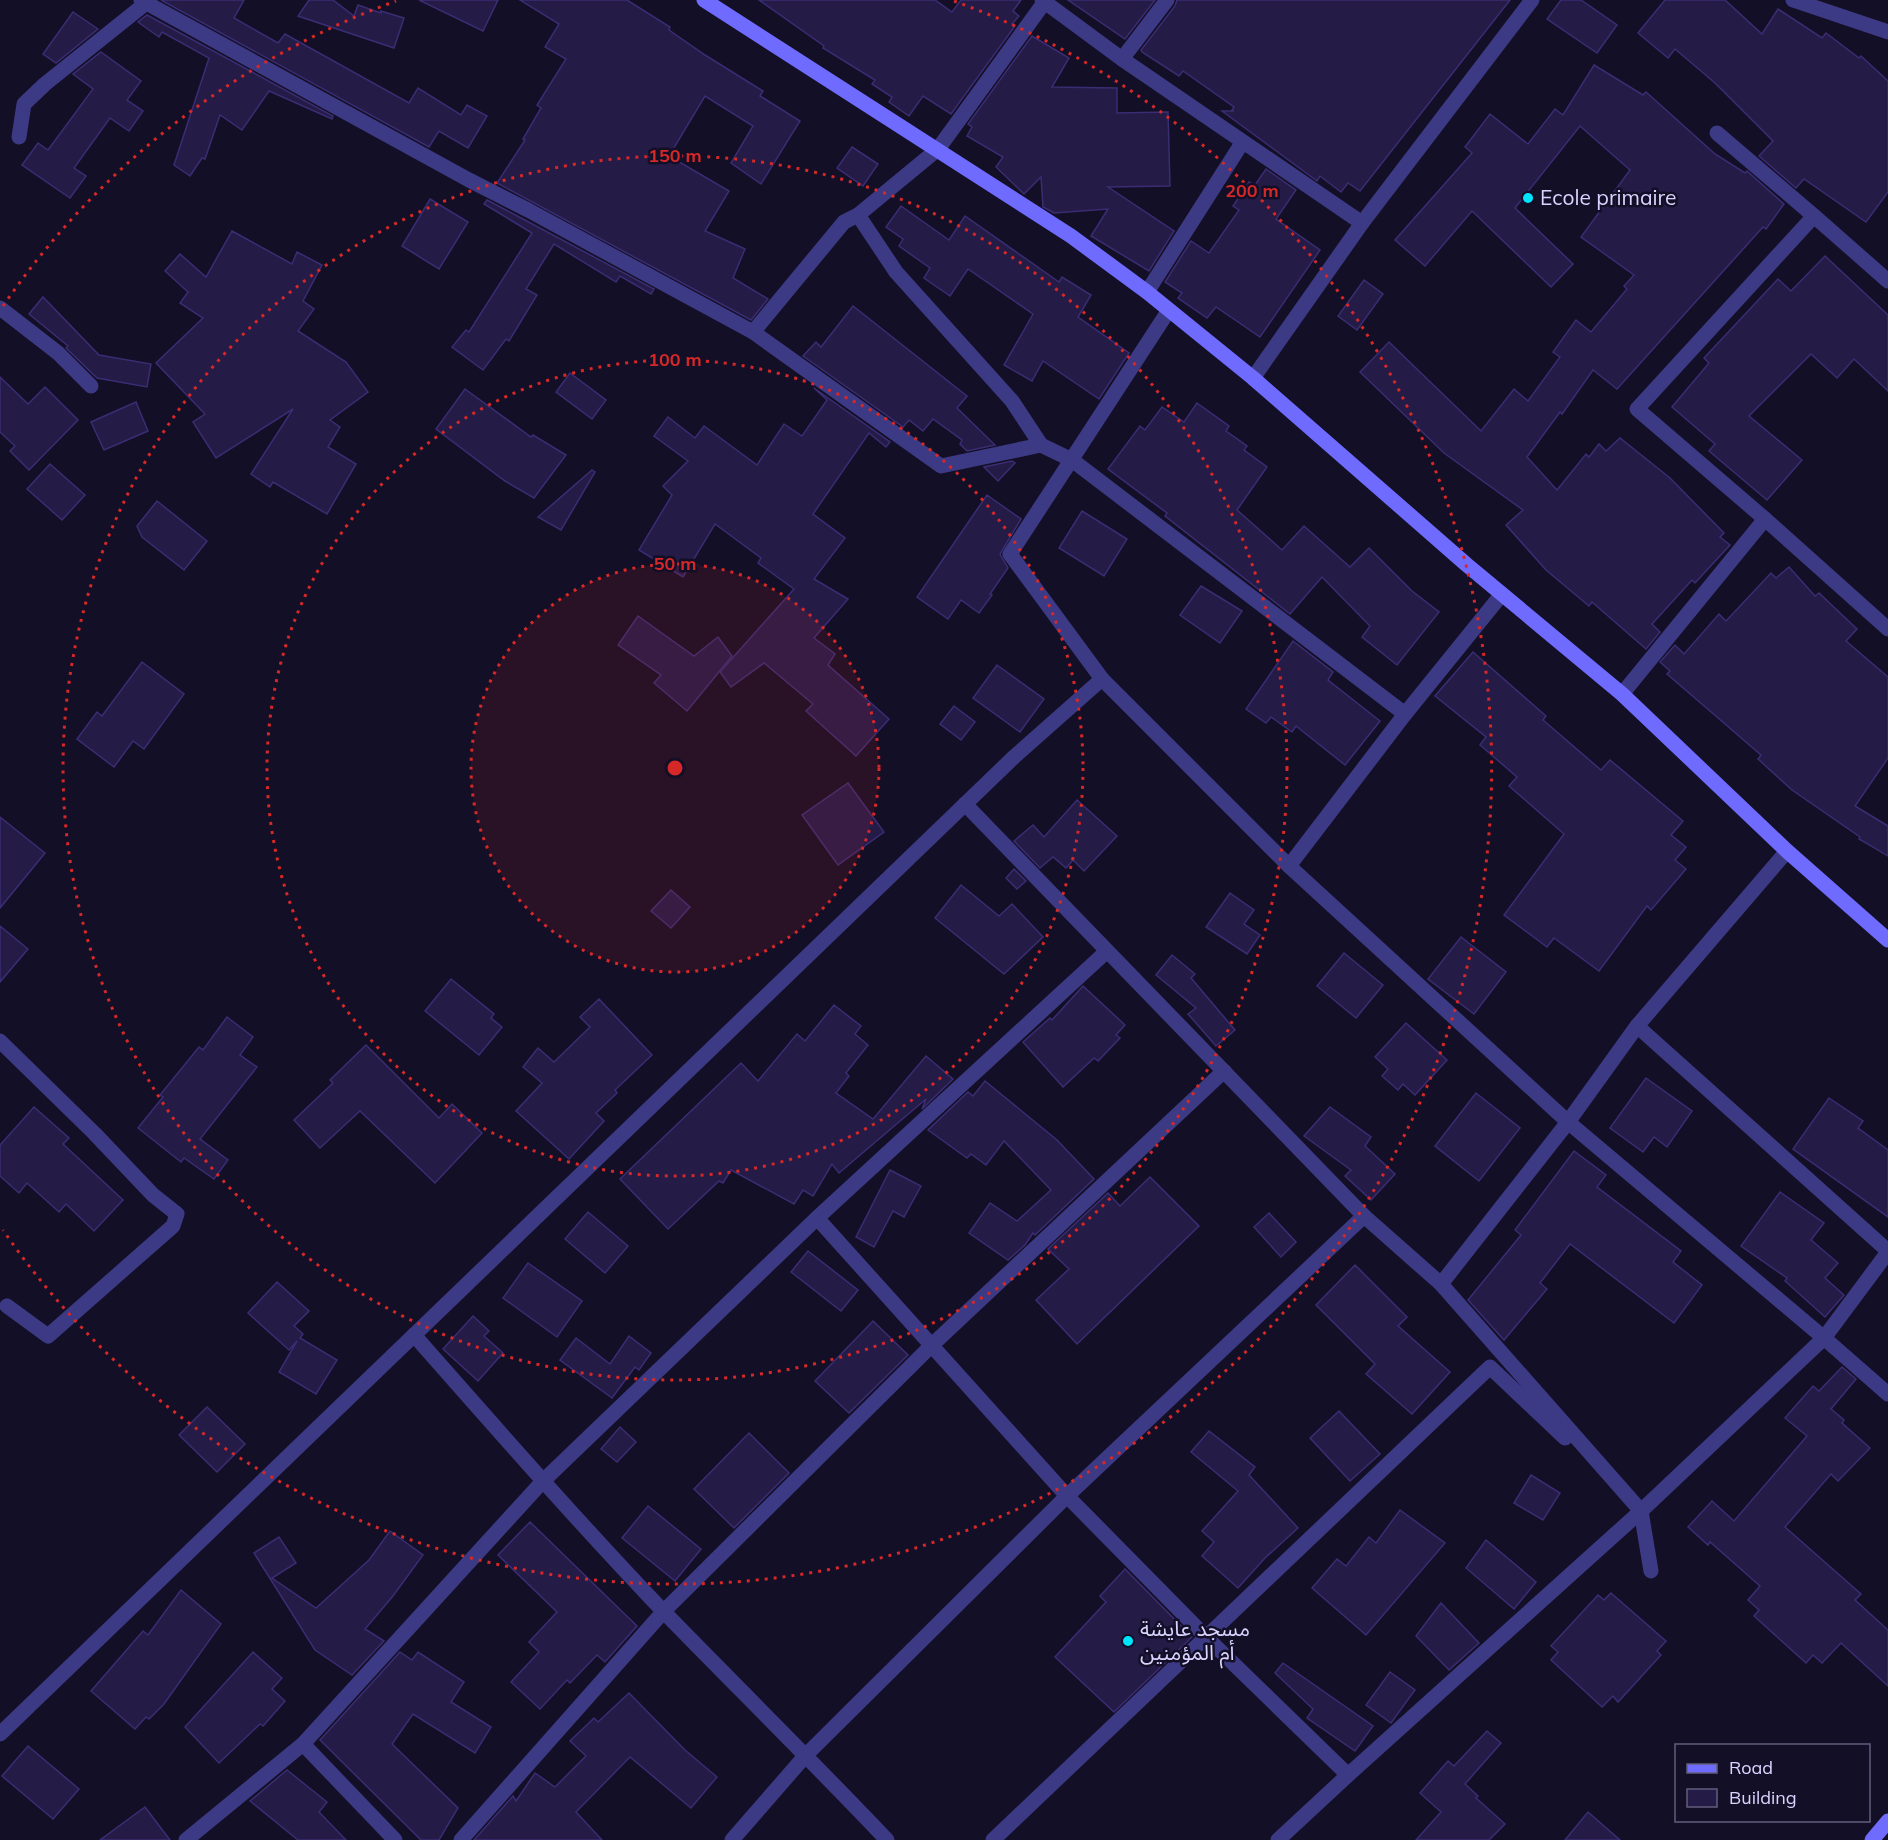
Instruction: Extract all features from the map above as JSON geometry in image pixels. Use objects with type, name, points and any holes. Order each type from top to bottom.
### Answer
[{"type":"main road","points":[[704,0],[1071,236],[1147,292],[1252,378],[1467,565],[1622,694],[1787,851],[1888,940]]},
{"type":"main road","points":[[1872,1840],[1888,1821]]},
{"type":"street","points":[[1122,59],[1167,0]]},
{"type":"street","points":[[1252,378],[1362,223],[1532,0]]},
{"type":"street","points":[[1793,0],[1888,32]]},
{"type":"street","points":[[753,332],[844,222],[858,215],[938,149],[1045,1],[1122,59],[1362,223]]},
{"type":"street","points":[[19,137],[24,104],[143,2],[753,332],[941,466],[1041,445]]},
{"type":"street","points":[[1716,133],[1888,281]]},
{"type":"street","points":[[1147,292],[1242,142]]},
{"type":"street","points":[[858,215],[896,272],[1012,401],[1041,445],[1072,460],[1405,714]]},
{"type":"street","points":[[1814,216],[1637,409],[1888,629]]},
{"type":"street","points":[[0,308],[58,353],[91,386]]},
{"type":"street","points":[[1169,310],[1010,554],[1102,679],[1289,866],[1569,1122],[1888,1394]]},
{"type":"street","points":[[1622,694],[1765,519]]},
{"type":"street","points":[[1289,866],[1405,714],[1502,594]]},
{"type":"street","points":[[0,1734],[1014,757],[1102,679]]},
{"type":"street","points":[[965,804],[1364,1216],[1441,1284],[1641,1511],[1651,1571]]},
{"type":"street","points":[[1441,1284],[1569,1122],[1636,1026],[1787,851]]},
{"type":"street","points":[[186,1840],[303,1744],[543,1481],[817,1218],[1106,952]]},
{"type":"street","points":[[1278,1840],[1641,1511],[1824,1338],[1888,1252],[1636,1026]]},
{"type":"street","points":[[0,1041],[153,1195],[177,1214],[173,1226],[48,1336],[7,1306]]},
{"type":"street","points":[[461,1840],[664,1611],[932,1345],[1224,1071]]},
{"type":"street","points":[[732,1840],[806,1755],[1067,1496],[1364,1216]]},
{"type":"street","points":[[817,1218],[1067,1496],[1206,1637],[1348,1775]]},
{"type":"street","points":[[414,1335],[543,1481],[664,1611],[887,1840]]},
{"type":"street","points":[[993,1840],[1490,1367],[1641,1511]]},
{"type":"street","points":[[303,1744],[395,1840]]},
{"type":"building","points":[[161,0],[244,0],[234,18],[278,43],[285,34],[409,103],[418,88],[461,115],[467,105],[487,116],[468,148],[439,131],[429,147]]},
{"type":"building","points":[[309,0],[333,0],[354,16],[358,5],[404,18],[394,48],[298,16]]},
{"type":"building","points":[[419,0],[498,0],[483,31]]},
{"type":"building","points":[[520,0],[627,0],[670,27],[669,30],[705,55],[763,91],[760,96],[800,121],[761,184],[731,163],[753,126],[705,96],[669,156],[729,191],[705,231],[745,249],[733,278],[768,299],[751,320],[497,183],[525,140],[523,139],[541,108],[537,105],[566,59],[545,47],[559,24]]},
{"type":"building","points":[[759,0],[935,0],[952,12],[961,0],[1021,0],[1013,11],[1019,16],[1012,24],[1015,26],[951,114],[923,96],[909,116],[889,102],[892,97],[872,84],[875,80],[823,48],[824,46]]},
{"type":"building","points":[[1068,0],[1155,0],[1125,39]]},
{"type":"building","points":[[1177,0],[1510,0],[1360,191],[1348,183],[1341,192],[1320,176],[1317,181],[1222,111],[1234,111],[1232,110],[1234,107],[1183,71],[1179,76],[1142,52],[1141,50],[1175,6]]},
{"type":"building","points":[[1561,0],[1581,0],[1617,25],[1597,53],[1547,19]]},
{"type":"building","points":[[1665,0],[1725,0],[1762,34],[1778,9],[1822,38],[1826,33],[1859,58],[1861,56],[1888,81],[1888,192],[1866,222],[1804,179],[1796,188],[1759,156],[1773,141],[1715,83],[1675,49],[1668,58],[1638,33]]},
{"type":"building","points":[[73,12],[98,29],[56,63],[43,54]]},
{"type":"building","points":[[147,15],[333,116],[332,119],[269,91],[242,130],[220,115],[205,159],[202,158],[190,176],[174,165],[209,58],[162,32],[159,37],[138,22]]},
{"type":"building","points":[[1032,36],[1069,58],[1052,87],[1117,88],[1117,113],[1168,112],[1170,186],[1108,187],[1174,231],[1149,271],[1091,236],[1108,209],[1054,213],[1043,207],[1041,177],[1024,194],[996,167],[1003,157],[967,136],[972,127],[968,124]]},
{"type":"building","points":[[101,52],[141,81],[127,100],[143,111],[129,131],[110,118],[74,168],[86,176],[70,198],[22,165],[38,143],[48,150],[93,89],[73,74]]},
{"type":"building","points":[[1594,65],[1643,95],[1646,92],[1715,154],[1745,173],[1747,171],[1784,204],[1766,229],[1763,227],[1617,389],[1593,370],[1562,414],[1560,412],[1527,457],[1557,490],[1586,454],[1589,457],[1599,444],[1606,451],[1620,438],[1670,478],[1724,533],[1720,537],[1730,545],[1695,583],[1692,580],[1652,624],[1660,632],[1646,649],[1592,602],[1589,606],[1546,570],[1506,525],[1523,510],[1444,453],[1360,372],[1389,342],[1481,431],[1514,389],[1528,401],[1560,357],[1553,352],[1576,320],[1591,332],[1627,289],[1624,286],[1634,275],[1581,237],[1630,170],[1580,126],[1515,208],[1573,264],[1551,287],[1472,211],[1425,266],[1395,240],[1472,153],[1465,147],[1490,114],[1528,144],[1555,109],[1563,115]]},
{"type":"building","points":[[852,147],[878,164],[863,186],[837,168]]},
{"type":"building","points":[[1266,169],[1296,190],[1276,219],[1320,250],[1260,337],[1216,307],[1207,318],[1178,298],[1182,293],[1165,282],[1191,241],[1209,253],[1239,210],[1233,206],[1249,182],[1255,185]]},
{"type":"building","points":[[430,199],[468,222],[439,269],[402,246]]},
{"type":"building","points":[[487,200],[654,289],[651,294],[620,276],[616,282],[554,244],[526,289],[537,295],[509,341],[506,339],[483,370],[452,347],[466,330],[469,332],[532,233],[484,204]]},
{"type":"building","points":[[901,206],[949,240],[965,216],[1059,282],[1062,277],[1091,295],[1078,317],[1129,353],[1099,399],[1043,361],[1032,381],[1004,365],[1033,314],[968,269],[950,296],[924,278],[930,268],[899,246],[903,239],[886,227]]},
{"type":"building","points":[[232,231],[292,264],[297,252],[322,265],[303,301],[314,309],[298,331],[346,362],[368,392],[330,420],[340,427],[328,447],[356,464],[327,514],[273,482],[270,487],[251,474],[293,409],[216,458],[193,422],[205,414],[156,363],[203,318],[180,303],[188,292],[165,271],[180,254],[206,277]]},
{"type":"building","points":[[1825,256],[1888,315],[1888,391],[1854,359],[1837,378],[1811,354],[1749,416],[1802,460],[1767,500],[1709,451],[1715,444],[1672,407],[1709,363],[1704,358],[1778,279],[1791,291]]},
{"type":"building","points":[[1364,280],[1383,294],[1357,330],[1338,316]]},
{"type":"building","points":[[43,297],[99,355],[151,364],[147,387],[97,378],[66,348],[68,346],[29,314]]},
{"type":"building","points":[[853,306],[967,396],[957,408],[995,445],[967,451],[960,444],[962,440],[933,419],[923,431],[909,420],[903,427],[803,356],[816,342],[821,347]]},
{"type":"building","points":[[570,373],[606,400],[592,419],[556,392]]},
{"type":"building","points":[[0,377],[28,404],[45,387],[78,420],[29,470],[10,451],[15,446],[0,432]]},
{"type":"building","points":[[814,388],[890,442],[886,447],[869,433],[813,514],[845,538],[814,579],[848,599],[814,638],[835,654],[828,665],[889,719],[856,756],[806,711],[813,704],[764,663],[731,687],[720,672],[794,589],[758,563],[761,558],[715,524],[683,577],[639,550],[672,495],[663,486],[688,461],[654,436],[668,417],[695,438],[704,426],[757,465],[784,424],[802,436],[827,400]]},
{"type":"building","points":[[465,389],[531,437],[533,435],[566,455],[534,498],[505,481],[436,429]]},
{"type":"building","points":[[136,402],[148,431],[104,450],[91,422]]},
{"type":"building","points":[[1197,403],[1229,426],[1226,431],[1247,446],[1244,450],[1267,467],[1237,510],[1282,550],[1304,526],[1350,567],[1369,548],[1412,591],[1439,612],[1397,665],[1362,637],[1370,626],[1322,577],[1290,614],[1165,516],[1167,513],[1108,469],[1140,426],[1145,430],[1162,407],[1184,422]]},
{"type":"building","points":[[1012,461],[1015,463],[998,481],[984,467]]},
{"type":"building","points":[[50,464],[85,495],[62,520],[27,489]]},
{"type":"building","points":[[592,470],[595,472],[561,530],[538,517]]},
{"type":"building","points":[[987,495],[1021,519],[1000,554],[1008,568],[979,613],[961,600],[948,619],[917,597]]},
{"type":"building","points":[[157,501],[207,541],[184,570],[142,537],[137,526]]},
{"type":"building","points":[[1082,511],[1127,539],[1104,576],[1059,548]]},
{"type":"building","points":[[1789,567],[1815,596],[1819,593],[1857,629],[1846,641],[1888,677],[1888,758],[1855,806],[1888,826],[1888,856],[1859,839],[1860,837],[1792,790],[1758,759],[1761,755],[1667,674],[1670,671],[1660,662],[1675,645],[1684,654],[1719,614],[1726,621],[1771,573],[1776,578]]},
{"type":"building","points":[[1201,586],[1242,611],[1220,643],[1180,615]]},
{"type":"building","points":[[638,616],[694,656],[718,637],[732,656],[687,711],[654,683],[661,675],[618,645]]},
{"type":"building","points":[[1293,641],[1333,672],[1328,680],[1380,721],[1345,765],[1296,726],[1292,732],[1271,717],[1266,723],[1246,709]]},
{"type":"building","points":[[1473,652],[1546,716],[1543,720],[1601,770],[1610,760],[1683,821],[1671,835],[1686,847],[1675,860],[1686,869],[1651,910],[1647,906],[1599,971],[1554,938],[1547,947],[1504,915],[1564,834],[1509,786],[1517,777],[1480,745],[1486,737],[1435,696]]},
{"type":"building","points":[[142,662],[184,694],[144,749],[133,741],[114,767],[77,739],[97,712],[102,716]]},
{"type":"building","points":[[997,665],[1044,699],[1020,732],[973,698]]},
{"type":"building","points":[[954,706],[975,722],[961,740],[940,724]]},
{"type":"building","points":[[848,783],[884,832],[838,865],[802,815]]},
{"type":"building","points":[[1077,800],[1117,836],[1084,871],[1073,860],[1066,868],[1053,857],[1040,868],[1014,841],[1033,825],[1044,837]]},
{"type":"building","points":[[0,817],[45,853],[0,908]]},
{"type":"building","points":[[1014,869],[1026,881],[1017,889],[1006,878]]},
{"type":"building","points":[[961,885],[999,916],[1012,904],[1043,937],[1004,974],[935,918]]},
{"type":"building","points":[[671,890],[690,907],[671,928],[651,911]]},
{"type":"building","points":[[1230,893],[1254,910],[1244,924],[1260,935],[1247,954],[1206,927]]},
{"type":"building","points":[[0,926],[28,949],[0,982]]},
{"type":"building","points":[[1461,937],[1506,972],[1474,1014],[1428,979]]},
{"type":"building","points":[[1344,953],[1383,985],[1356,1018],[1317,986]]},
{"type":"building","points":[[1172,955],[1195,974],[1191,978],[1235,1030],[1216,1046],[1188,1014],[1196,1008],[1156,975]]},
{"type":"building","points":[[451,979],[494,1014],[491,1018],[502,1027],[479,1055],[425,1011]]},
{"type":"building","points":[[1083,986],[1125,1025],[1116,1035],[1120,1038],[1098,1061],[1094,1058],[1063,1087],[1023,1042],[1050,1018],[1052,1020]]},
{"type":"building","points":[[599,999],[652,1055],[615,1090],[617,1093],[596,1113],[604,1121],[569,1159],[516,1111],[542,1083],[523,1067],[538,1048],[554,1062],[590,1027],[580,1017]]},
{"type":"building","points":[[834,1005],[861,1026],[855,1034],[868,1045],[846,1073],[849,1076],[836,1093],[873,1119],[926,1056],[953,1079],[922,1109],[926,1099],[839,1173],[832,1164],[813,1196],[803,1190],[794,1204],[731,1170],[723,1183],[719,1181],[668,1229],[620,1179],[741,1063],[758,1081],[797,1034],[805,1041]]},
{"type":"building","points":[[227,1017],[253,1037],[240,1055],[257,1067],[200,1139],[228,1160],[214,1179],[184,1158],[181,1162],[138,1128],[163,1097],[160,1095],[199,1047],[203,1050]]},
{"type":"building","points":[[1406,1023],[1447,1060],[1415,1095],[1403,1084],[1398,1090],[1382,1076],[1388,1069],[1375,1057]]},
{"type":"building","points":[[366,1045],[439,1118],[452,1104],[482,1133],[435,1183],[360,1111],[320,1148],[294,1120],[333,1083],[330,1080]]},
{"type":"building","points":[[1646,1078],[1692,1111],[1667,1147],[1654,1137],[1643,1152],[1610,1128]]},
{"type":"building","points":[[985,1081],[1057,1140],[1094,1179],[1035,1235],[1033,1233],[1025,1245],[1008,1260],[969,1233],[990,1203],[1017,1221],[1051,1190],[1004,1141],[986,1165],[971,1154],[967,1158],[928,1130],[968,1092],[973,1096]]},
{"type":"building","points":[[1476,1093],[1520,1128],[1479,1181],[1435,1146]]},
{"type":"building","points":[[1829,1098],[1863,1121],[1858,1128],[1888,1150],[1888,1217],[1793,1149]]},
{"type":"building","points":[[34,1107],[69,1138],[63,1144],[123,1200],[94,1231],[66,1204],[59,1212],[27,1183],[19,1193],[0,1176],[0,1145]]},
{"type":"building","points":[[1330,1107],[1371,1137],[1365,1146],[1395,1174],[1371,1200],[1345,1176],[1351,1170],[1304,1136]]},
{"type":"building","points":[[1574,1151],[1606,1175],[1597,1187],[1681,1251],[1673,1262],[1702,1285],[1674,1323],[1570,1244],[1540,1283],[1547,1289],[1504,1340],[1468,1300],[1521,1235],[1515,1230]]},
{"type":"building","points":[[890,1170],[921,1186],[904,1217],[893,1211],[874,1247],[856,1237]]},
{"type":"building","points":[[1150,1177],[1199,1226],[1077,1344],[1036,1300],[1069,1269],[1048,1249],[1108,1193],[1120,1206]]},
{"type":"building","points":[[1780,1192],[1824,1223],[1811,1240],[1838,1263],[1825,1278],[1844,1295],[1825,1317],[1785,1281],[1787,1278],[1741,1246]]},
{"type":"building","points":[[588,1212],[628,1246],[605,1273],[565,1239]]},
{"type":"building","points":[[1269,1213],[1296,1242],[1281,1257],[1254,1227]]},
{"type":"building","points":[[808,1251],[858,1290],[841,1311],[791,1272]]},
{"type":"building","points":[[528,1263],[582,1301],[557,1337],[503,1298]]},
{"type":"building","points":[[1355,1265],[1407,1317],[1398,1326],[1450,1372],[1412,1414],[1366,1374],[1375,1364],[1316,1305]]},
{"type":"building","points":[[277,1282],[309,1311],[294,1326],[303,1334],[300,1338],[337,1360],[316,1394],[279,1372],[297,1341],[289,1350],[248,1313]]},
{"type":"building","points":[[473,1316],[489,1331],[484,1336],[503,1353],[478,1381],[443,1349]]},
{"type":"building","points":[[873,1321],[908,1355],[849,1413],[815,1381]]},
{"type":"building","points":[[629,1336],[651,1353],[639,1370],[635,1367],[612,1398],[560,1360],[576,1338],[610,1364]]},
{"type":"building","points":[[1842,1367],[1856,1379],[1831,1409],[1844,1420],[1842,1423],[1870,1448],[1838,1481],[1831,1474],[1785,1527],[1861,1594],[1855,1600],[1888,1630],[1888,1686],[1841,1643],[1822,1663],[1813,1655],[1806,1663],[1754,1616],[1759,1610],[1748,1600],[1760,1586],[1710,1542],[1708,1545],[1688,1527],[1712,1501],[1734,1521],[1807,1436],[1785,1418],[1813,1386],[1819,1391]]},
{"type":"building","points":[[207,1407],[245,1444],[217,1472],[179,1435]]},
{"type":"building","points":[[1339,1411],[1380,1454],[1350,1481],[1310,1438]]},
{"type":"building","points":[[620,1427],[636,1442],[617,1462],[601,1449]]},
{"type":"building","points":[[1209,1431],[1255,1467],[1249,1475],[1298,1528],[1265,1558],[1238,1588],[1202,1556],[1214,1542],[1202,1531],[1238,1491],[1191,1452]]},
{"type":"building","points":[[749,1433],[789,1473],[734,1528],[694,1489]]},
{"type":"building","points":[[1531,1475],[1560,1493],[1543,1520],[1514,1503]]},
{"type":"building","points":[[648,1506],[701,1549],[675,1581],[622,1538]]},
{"type":"building","points":[[1400,1510],[1445,1543],[1366,1635],[1312,1588],[1337,1559],[1346,1566],[1369,1537],[1376,1543]]},
{"type":"building","points":[[530,1522],[637,1626],[605,1662],[597,1655],[570,1683],[567,1680],[540,1709],[511,1682],[539,1652],[529,1642],[557,1612],[498,1555]]},
{"type":"building","points":[[390,1531],[423,1555],[365,1629],[384,1641],[352,1675],[315,1650],[254,1553],[279,1537],[296,1563],[272,1578],[316,1608],[369,1560]]},
{"type":"building","points":[[1486,1540],[1536,1582],[1514,1609],[1466,1568]]},
{"type":"building","points":[[1125,1569],[1192,1637],[1114,1712],[1055,1657],[1106,1602],[1100,1596]]},
{"type":"building","points":[[181,1590],[221,1624],[164,1704],[149,1719],[146,1717],[135,1729],[91,1691],[143,1631],[148,1635]]},
{"type":"building","points":[[1611,1593],[1666,1641],[1657,1651],[1661,1655],[1618,1702],[1613,1696],[1602,1707],[1551,1660],[1558,1652],[1551,1646],[1598,1595],[1604,1600]]},
{"type":"building","points":[[1441,1603],[1479,1643],[1449,1670],[1416,1636]]},
{"type":"building","points":[[253,1652],[282,1678],[272,1689],[285,1701],[263,1726],[260,1724],[219,1763],[185,1727]]},
{"type":"building","points":[[400,1652],[412,1660],[418,1652],[464,1682],[451,1702],[491,1727],[475,1753],[413,1714],[392,1744],[458,1808],[439,1840],[421,1840],[320,1740]]},
{"type":"building","points":[[1283,1663],[1373,1726],[1355,1751],[1307,1718],[1313,1709],[1275,1673]]},
{"type":"building","points":[[1390,1672],[1415,1690],[1391,1723],[1366,1705]]},
{"type":"building","points":[[629,1693],[685,1750],[717,1777],[691,1808],[630,1757],[576,1812],[602,1840],[474,1840],[513,1796],[516,1801],[535,1773],[555,1787],[586,1756],[570,1741],[594,1718],[598,1722]]},
{"type":"building","points":[[1487,1731],[1501,1743],[1465,1784],[1478,1796],[1476,1798],[1505,1824],[1489,1840],[1416,1840],[1441,1812],[1420,1793],[1448,1761],[1454,1766]]},
{"type":"building","points":[[28,1746],[79,1789],[53,1819],[2,1776]]},
{"type":"building","points":[[287,1770],[327,1802],[319,1812],[346,1840],[298,1840],[250,1801]]},
{"type":"building","points":[[145,1807],[170,1840],[100,1840]]},
{"type":"building","points":[[1588,1812],[1620,1840],[1565,1840]]},
{"type":"place","name":"Ecole primaire","points":[[1528,198]]},
{"type":"place","name":"مسجد عايشة أم المؤمنين","points":[[1128,1641]]}]
